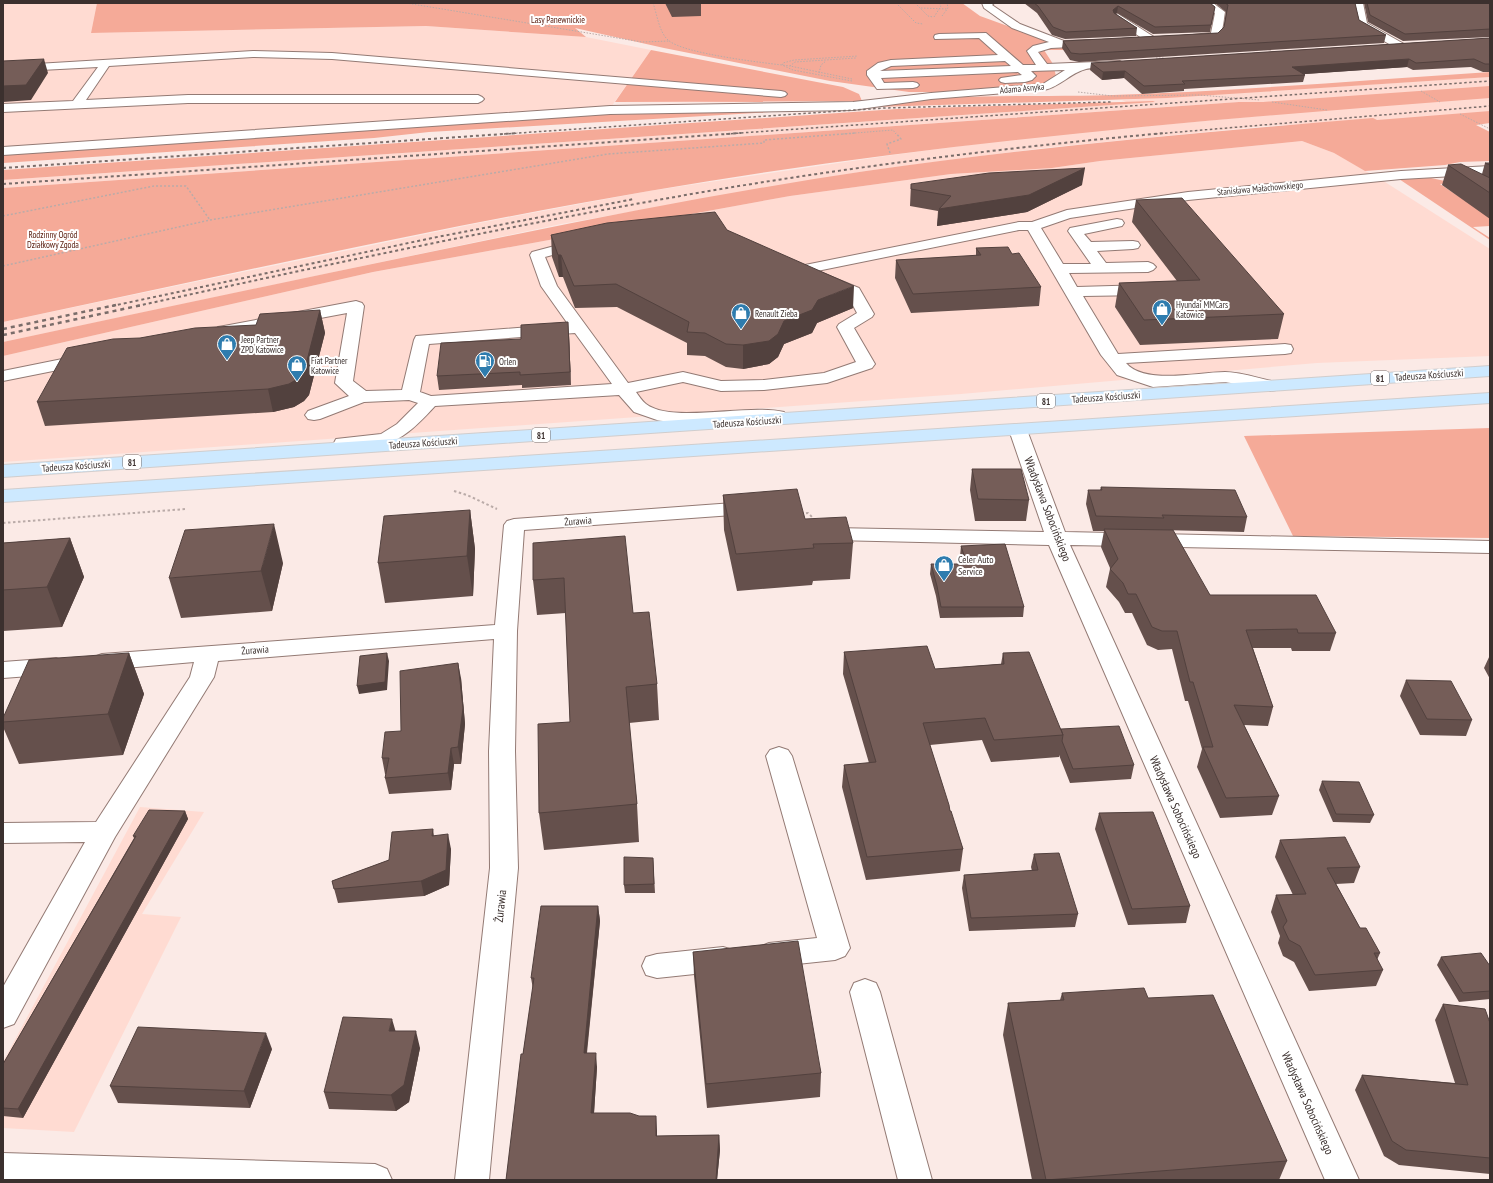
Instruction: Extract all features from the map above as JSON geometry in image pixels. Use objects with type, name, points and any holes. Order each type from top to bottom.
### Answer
[{"type":"main road","name":"Tadeusza Kościuszki","points":[[3,472],[261,453],[821,417],[1490,371]]},
{"type":"main road","points":[[3,496],[1490,398]]},
{"type":"street","points":[[989,3],[987,4],[988,6],[1016,26],[1064,45]]},
{"type":"street","points":[[1173,38],[1203,38],[1212,37],[1216,34],[1220,12],[1206,3]]},
{"type":"street","points":[[1358,3],[1362,24],[1404,46],[1377,47]]},
{"type":"street","points":[[1118,17],[1154,39],[1135,40]]},
{"type":"street","points":[[959,82],[1028,78],[1030,76],[1022,68],[982,35],[944,45],[994,45]]},
{"type":"street","points":[[1045,68],[1034,56],[1032,51],[1036,48],[1105,42]]},
{"type":"street","points":[[3,69],[253,54],[332,56],[794,95],[896,100]]},
{"type":"street","points":[[929,90],[881,87],[872,71],[875,68],[891,63],[1008,58]]},
{"type":"street","name":"Adama Asnyka","points":[[929,90],[1050,86],[1076,69],[1085,66],[1132,63]]},
{"type":"street","points":[[77,104],[106,64]]},
{"type":"street","points":[[873,75],[1085,66]]},
{"type":"street","points":[[3,151],[610,110],[853,106],[877,104],[896,100],[929,90]]},
{"type":"street","points":[[3,108],[188,99],[478,99]]},
{"type":"street","name":"Stanisława Małachowskiego","points":[[624,390],[683,377],[721,386],[764,385],[827,378],[866,364],[845,327],[866,314],[853,291],[800,270],[1019,226],[1033,226],[1067,214],[1188,196],[1332,182],[1490,170]]},
{"type":"street","points":[[1450,172],[1467,185]]},
{"type":"street","points":[[1102,268],[1075,231],[1117,223]]},
{"type":"street","points":[[1033,226],[1113,359],[1123,371],[1153,382],[1226,377],[1270,386]]},
{"type":"street","points":[[595,240],[537,255],[549,286],[624,390],[640,408],[657,416],[687,419],[748,415],[821,417]]},
{"type":"street","points":[[1087,247],[1133,245]]},
{"type":"street","points":[[1058,269],[1148,267]]},
{"type":"street","points":[[1072,292],[1153,290]]},
{"type":"street","points":[[205,335],[356,306],[344,383],[362,396]]},
{"type":"street","points":[[410,395],[422,340],[580,328]]},
{"type":"street","points":[[1113,359],[1286,349]]},
{"type":"street","points":[[3,376],[104,355]]},
{"type":"street","points":[[314,415],[362,396],[410,395],[430,401],[624,390]]},
{"type":"street","points":[[261,453],[330,443],[371,441],[392,435],[412,421],[430,401]]},
{"type":"street","name":"Władysława Sobocińskiego","points":[[1018,430],[1057,539],[1342,1180]]},
{"type":"street","name":"Żurawia","points":[[472,1180],[504,868],[502,751],[506,631],[514,525],[747,508]]},
{"type":"street","points":[[833,534],[1490,547]]},
{"type":"street","name":"Żurawia","points":[[3,670],[506,631]]},
{"type":"street","points":[[3,1015],[104,832],[202,677],[208,653]]},
{"type":"street","points":[[657,966],[835,948],[779,756]]},
{"type":"street","points":[[3,832],[104,832]]},
{"type":"street","points":[[865,992],[916,1180]]},
{"type":"street","points":[[3,1169],[375,1180]]},
{"type":"path","points":[[406,3],[642,42],[670,41]]},
{"type":"path","points":[[653,3],[668,39],[674,44],[689,49],[752,61],[790,66]]},
{"type":"path","points":[[920,8],[947,9]]},
{"type":"path","points":[[820,73],[821,65],[829,60]]},
{"type":"path","points":[[1050,86],[1080,92],[1113,96],[1199,95],[1260,100]]},
{"type":"path","points":[[1421,91],[1440,102]]},
{"type":"path","points":[[1272,102],[1327,110]]},
{"type":"path","points":[[1460,114],[1490,129]]},
{"type":"path","points":[[3,266],[210,220],[608,154],[764,143],[764,140],[893,130],[901,139],[887,144],[890,153]]},
{"type":"path","points":[[3,216],[154,186],[186,186],[210,220]]},
{"type":"path","points":[[454,491],[467,495],[500,510]]},
{"type":"path","points":[[3,523],[186,509]]},
{"type":"path","points":[[800,514],[808,513],[833,534]]},
{"type":"shaded area","points":[[3,3],[97,3],[91,33],[426,26],[586,37],[651,50],[611,107],[3,149]]},
{"type":"shaded area","points":[[1490,77],[1490,115],[1265,126],[1043,148],[866,171],[561,224],[3,342],[3,322],[474,224],[649,191],[900,154],[1038,136],[1260,116],[1239,102],[3,188],[3,180],[1154,102],[1126,102],[1122,100]]},
{"type":"shaded area","points":[[1302,141],[1334,153],[1385,182],[1490,249],[1490,356],[1317,363],[961,394],[3,462],[3,356],[373,272],[790,196],[951,174],[1052,168],[1100,161]]},
{"type":"shaded area","points":[[140,807],[204,812],[142,914],[181,917],[74,1132],[3,1128],[3,1062]]},
{"type":"green space","name":"Lasy Panewnickie","points":[[97,3],[962,3],[980,16],[1074,50],[1044,50],[1053,64],[1057,80],[1038,86],[945,92],[909,92],[830,81],[664,48],[575,28],[586,37],[426,26],[91,33]]},
{"type":"green space","points":[[651,50],[843,87],[859,94],[862,101],[615,102]]},
{"type":"green space","points":[[1490,72],[1490,77],[1167,98],[876,107],[905,102],[965,97],[1084,96],[1160,93]]},
{"type":"green space","name":"Rodzinny Ogród Działkowy Zgoda","points":[[1490,86],[1490,98],[1069,134],[859,159],[754,174],[568,205],[325,254],[3,322],[3,188],[1239,102],[1263,102]]},
{"type":"green space","points":[[1155,102],[3,180],[3,170],[897,109]]},
{"type":"green space","points":[[822,109],[429,132],[374,138],[3,163],[3,153],[527,117]]},
{"type":"green space","points":[[1490,111],[1490,123],[1476,125],[1490,132],[1490,161],[1460,162],[1445,165],[1365,171],[1334,153],[1302,141],[1100,161],[1052,168],[951,174],[790,196],[373,272],[3,356],[3,342],[521,233],[693,200],[808,180],[929,162],[1119,141],[1373,118],[1377,120]]},
{"type":"green space","points":[[1431,178],[1454,183],[1440,184],[1490,217],[1490,226],[1473,227],[1490,238],[1490,240],[1399,179]]},
{"type":"green space","points":[[1490,428],[1490,538],[1293,536],[1244,436]]},
{"type":"building","points":[[1034,3],[1210,3],[1215,7],[1211,25],[1155,27],[1118,6],[1113,10],[1114,13],[1137,28],[1066,32],[1053,27],[1038,6]]},
{"type":"building","points":[[1225,3],[1355,3],[1359,20],[1386,35],[1080,54],[1071,53],[1063,41],[1218,33],[1224,27],[1228,5]]},
{"type":"building","points":[[1367,3],[1490,3],[1490,29],[1405,34],[1370,15]]},
{"type":"building","points":[[1490,38],[1490,64],[1485,64],[1474,59],[1416,63],[1409,59],[1292,67],[1305,75],[1182,81],[1185,84],[1144,86],[1125,71],[1103,72],[1091,63]]},
{"type":"building","points":[[44,59],[26,85],[3,86],[3,61]]},
{"type":"building","points":[[1461,164],[1490,178],[1490,193],[1448,165]]},
{"type":"building","points":[[1085,168],[1029,195],[939,209],[951,196],[911,189],[911,184],[989,173]]},
{"type":"building","points":[[1182,198],[1284,314],[1144,320],[1119,283],[1200,280],[1136,200]]},
{"type":"building","points":[[715,212],[727,230],[854,286],[818,300],[812,310],[784,321],[778,334],[769,341],[743,345],[726,344],[705,333],[687,332],[689,322],[616,284],[574,286],[561,255],[558,255],[551,235],[607,223]]},
{"type":"building","points":[[1008,247],[1012,254],[1019,253],[1041,287],[913,294],[896,260],[981,255],[976,248]]},
{"type":"building","points":[[320,310],[304,372],[299,378],[289,384],[268,389],[37,402],[67,348],[113,339],[140,338],[195,328],[256,325],[260,314]]},
{"type":"building","points":[[568,322],[570,372],[520,375],[520,372],[437,376],[441,343],[521,339],[521,325]]},
{"type":"building","points":[[972,469],[1021,469],[1029,500],[978,499]]},
{"type":"building","points":[[1101,487],[1235,490],[1247,517],[1162,515],[1164,518],[1096,516],[1088,490],[1102,490]]},
{"type":"building","points":[[797,489],[805,519],[846,517],[853,543],[813,544],[814,548],[736,554],[723,495]]},
{"type":"building","points":[[470,510],[467,556],[378,563],[384,516]]},
{"type":"building","points":[[274,524],[261,571],[169,578],[185,530]]},
{"type":"building","points":[[1104,529],[1173,530],[1210,595],[1316,595],[1336,633],[1298,633],[1297,629],[1246,630],[1273,707],[1234,705],[1279,796],[1226,798],[1203,747],[1213,747],[1193,682],[1190,682],[1177,631],[1162,631],[1152,627],[1136,594],[1128,594],[1123,583],[1110,569],[1118,559]]},
{"type":"building","points":[[625,536],[633,613],[649,612],[657,684],[626,687],[637,804],[539,813],[538,724],[570,722],[564,578],[533,580],[533,543]]},
{"type":"building","points":[[70,538],[47,587],[3,590],[3,543]]},
{"type":"building","points":[[1005,544],[1024,607],[941,607],[931,564],[967,564],[961,546]]},
{"type":"building","points":[[927,646],[935,669],[1004,664],[1003,653],[1029,652],[1063,735],[994,740],[985,718],[923,723],[963,849],[867,857],[844,765],[876,762],[844,652]]},
{"type":"building","points":[[129,653],[108,714],[3,722],[3,718],[29,660]]},
{"type":"building","points":[[387,653],[385,682],[357,686],[360,656]]},
{"type":"building","points":[[458,663],[463,708],[458,747],[451,748],[448,773],[385,778],[389,758],[382,758],[385,732],[401,731],[400,671]]},
{"type":"building","points":[[1406,680],[1451,681],[1472,720],[1427,719]]},
{"type":"building","points":[[1119,726],[1134,765],[1073,769],[1062,741],[1063,735],[1061,729]]},
{"type":"building","points":[[1322,781],[1359,782],[1374,815],[1336,814]]},
{"type":"building","points":[[149,810],[185,811],[18,1109],[3,1108],[3,1064],[136,836],[133,836]]},
{"type":"building","points":[[1153,812],[1190,906],[1132,909],[1099,813]]},
{"type":"building","points":[[433,829],[432,836],[448,834],[446,870],[421,881],[334,889],[332,881],[389,860],[392,832]]},
{"type":"building","points":[[1345,837],[1360,867],[1327,868],[1360,928],[1366,928],[1380,953],[1374,953],[1383,970],[1315,975],[1300,946],[1289,940],[1283,927],[1287,921],[1276,895],[1306,894],[1280,840]]},
{"type":"building","points":[[1059,853],[1078,914],[971,918],[964,875],[1038,870],[1034,854]]},
{"type":"building","points":[[624,857],[653,858],[654,884],[624,885]]},
{"type":"building","points":[[541,906],[598,906],[584,1053],[596,1053],[591,1113],[630,1113],[639,1116],[656,1116],[656,1136],[719,1135],[716,1180],[506,1180],[521,1054],[523,1054],[534,978],[531,978]]},
{"type":"building","points":[[798,941],[821,1073],[706,1084],[693,952]]},
{"type":"building","points":[[1481,953],[1490,966],[1490,991],[1463,993],[1441,957]]},
{"type":"building","points":[[1144,988],[1148,998],[1213,995],[1287,1161],[1046,1180],[1008,1003],[1064,1000],[1062,993]]},
{"type":"building","points":[[1443,1004],[1485,1009],[1490,1023],[1490,1158],[1406,1150],[1392,1141],[1362,1075],[1468,1085]]},
{"type":"building","points":[[343,1017],[392,1019],[389,1031],[416,1031],[404,1085],[391,1095],[324,1092]]},
{"type":"building","points":[[138,1027],[266,1033],[244,1091],[110,1086]]},
{"type":"railway","points":[[726,134],[1490,81]]},
{"type":"railway","points":[[504,134],[884,108],[1111,102]]},
{"type":"railway","points":[[1155,134],[1490,106]]},
{"type":"railway","points":[[3,168],[518,133]]},
{"type":"railway","points":[[3,184],[741,133]]},
{"type":"railway","points":[[137,306],[419,246],[703,192],[934,158],[1049,144],[1165,133]]},
{"type":"railway","points":[[112,306],[432,238],[634,199]]},
{"type":"railway","points":[[3,329],[116,305]]},
{"type":"railway","points":[[3,335],[142,305]]},
{"type":"place","name":"Hyundai MMCars Katowice","points":[[1162,326]]},
{"type":"place","name":"Renault Zieba","points":[[741,330]]},
{"type":"place","name":"Jeep Partner ZPD Katowice","points":[[227,361]]},
{"type":"place","name":"Orlen","points":[[485,378]]},
{"type":"place","name":"Fiat Partner Katowice","points":[[297,382]]},
{"type":"place","name":"Celer Auto Service","points":[[944,582]]}]
